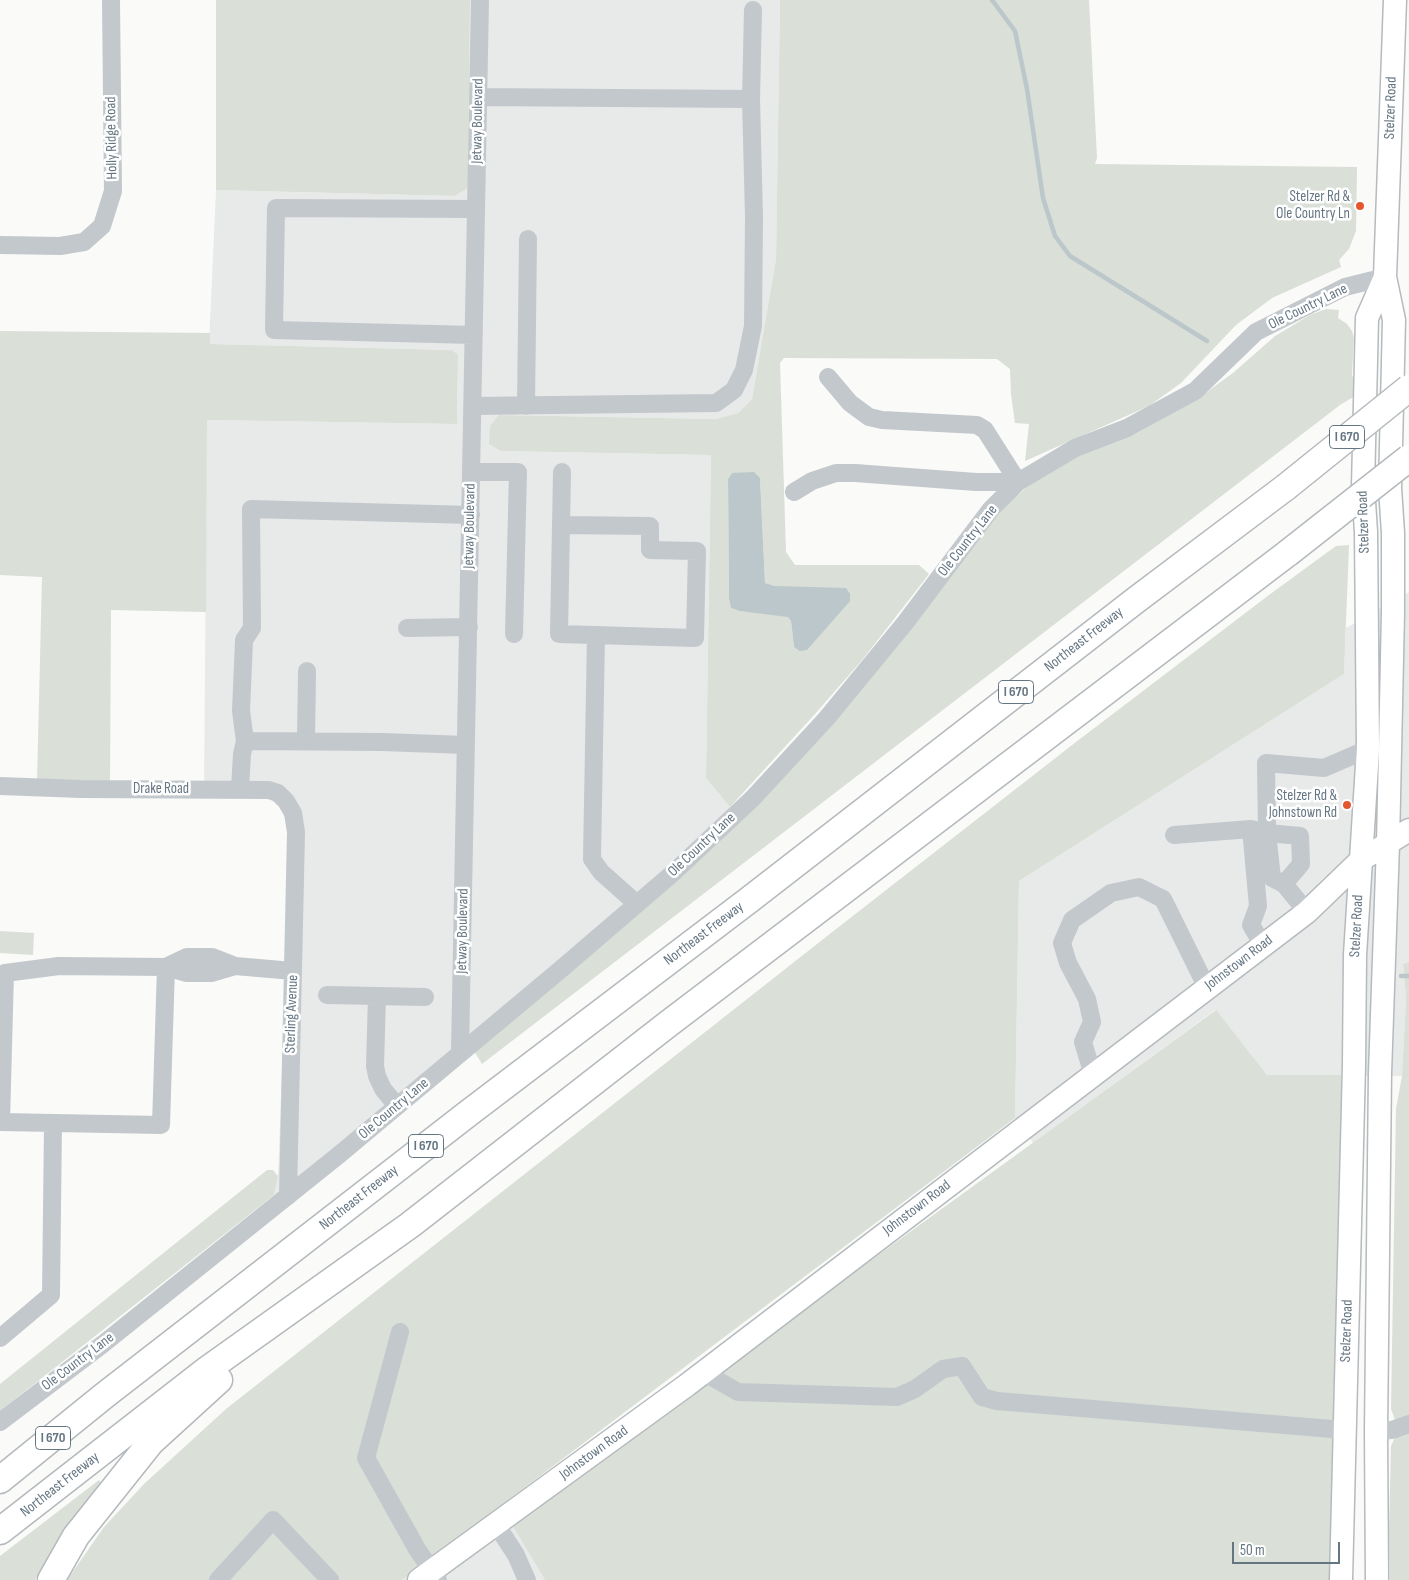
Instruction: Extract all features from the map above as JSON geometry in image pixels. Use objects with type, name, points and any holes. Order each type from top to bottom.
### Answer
[{"type":"highway","name":"Northeast Freeway","points":[[0,1480],[105,1395],[470,1112],[749,900],[1136,600],[1286,487],[1409,388]]},
{"type":"highway","name":"Northeast Freeway","points":[[0,1531],[208,1368],[410,1225],[668,1024],[1288,553],[1409,458]]},
{"type":"highway","points":[[50,1580],[76,1536],[150,1442],[218,1381],[410,1225]]},
{"type":"highway","points":[[0,1460],[105,1395]]},
{"type":"main road","name":"Stelzer Road","points":[[1377,1580],[1376,1431],[1380,1073],[1388,844],[1401,612],[1390,488],[1394,320],[1385,277],[1394,0]]},
{"type":"main road","name":"Stelzer Road","points":[[1341,1580],[1355,955],[1368,749],[1366,532],[1363,487],[1367,318],[1385,277]]},
{"type":"main road","name":"Johnstown Road","points":[[430,1577],[496,1524],[703,1372],[1307,912],[1361,860],[1409,830]]},
{"type":"street","name":"Holly Ridge Road","points":[[0,245],[60,246],[84,242],[102,226],[113,192],[111,0]]},
{"type":"street","name":"Jetway Boulevard","points":[[460,1052],[480,0]]},
{"type":"street","points":[[473,406],[716,403],[734,390],[744,370],[753,326],[754,217],[750,99],[753,10]]},
{"type":"street","points":[[478,97],[750,99]]},
{"type":"street","points":[[474,335],[274,330],[276,208],[476,209]]},
{"type":"street","points":[[526,406],[528,239]]},
{"type":"street","name":"Ole Country Lane","points":[[0,1422],[103,1344],[288,1196],[672,873],[753,798],[826,719],[905,623],[992,509],[1018,482],[1075,448],[1126,428],[1195,391],[1256,332],[1346,287],[1385,277]]},
{"type":"street","points":[[828,377],[850,403],[868,417],[882,420],[977,425],[985,430],[1018,482]]},
{"type":"street","points":[[471,472],[518,472],[514,634]]},
{"type":"street","points":[[561,525],[650,526],[650,550],[697,551],[695,638],[559,634],[561,525],[562,472]]},
{"type":"street","points":[[794,492],[812,482],[836,474],[855,472],[976,482],[1018,482]]},
{"type":"street","points":[[240,789],[242,754],[245,741],[241,712],[244,640],[252,628],[251,509],[470,515]]},
{"type":"street","points":[[407,628],[468,627]]},
{"type":"street","points":[[596,635],[592,858],[602,872],[637,904]]},
{"type":"street","points":[[306,741],[308,671]]},
{"type":"street","points":[[245,741],[466,745]]},
{"type":"street","points":[[1264,945],[1251,925],[1258,906],[1259,831],[1266,764],[1324,768],[1368,749]]},
{"type":"street","name":"Drake Road","points":[[0,786],[81,789],[269,790],[278,793],[286,801],[293,813],[296,832]]},
{"type":"street","points":[[1259,831],[1272,878],[1284,884],[1307,912]]},
{"type":"street","points":[[1174,835],[1259,831],[1300,836],[1301,864],[1284,884]]},
{"type":"street","name":"Sterling Avenue","points":[[288,1196],[296,832]]},
{"type":"street","points":[[1093,1075],[1083,1042],[1092,1022],[1087,999],[1068,963],[1062,943],[1072,920],[1111,894],[1139,887],[1163,899],[1207,988]]},
{"type":"street","points":[[166,967],[161,1125],[1,1122],[3,973],[59,966],[166,967],[186,973],[211,973],[235,966],[293,972]]},
{"type":"street","points":[[327,994],[425,997]]},
{"type":"street","points":[[377,996],[375,1066],[383,1089],[397,1106]]},
{"type":"street","points":[[0,1338],[52,1295],[53,1123]]},
{"type":"street","points":[[400,1332],[366,1458],[430,1577]]},
{"type":"street","points":[[703,1372],[738,1392],[897,1397],[915,1389],[943,1369],[962,1366],[982,1397],[997,1402],[1344,1430]]},
{"type":"street","points":[[1376,1431],[1392,1430],[1409,1424]]},
{"type":"street","points":[[218,1580],[273,1520],[330,1580]]},
{"type":"street","points":[[496,1524],[516,1555],[527,1580]]},
{"type":"shaded area","points":[[216,0],[470,0],[468,188],[455,196],[216,190]]},
{"type":"shaded area","points":[[470,0],[780,0],[776,259],[752,399],[738,413],[716,419],[499,415],[489,443],[501,451],[711,455],[706,778],[740,819],[633,917],[286,1209],[274,1195],[278,1176],[290,854],[289,831],[283,809],[271,800],[254,795],[204,796],[207,420],[457,424],[458,356],[452,350],[209,344],[216,190],[455,196],[468,188]]},
{"type":"shaded area","points":[[780,0],[1089,0],[1097,158],[1095,164],[1357,167],[1356,231],[1349,249],[1339,260],[1341,267],[1272,298],[1236,325],[1181,383],[1149,406],[1025,461],[1029,424],[1015,423],[1010,369],[997,359],[784,358],[780,363],[786,552],[795,565],[919,565],[929,574],[863,659],[730,807],[706,778],[711,455],[501,451],[489,444],[490,426],[499,415],[716,419],[738,413],[752,399],[776,259]],"holes":[[[732,473],[760,478],[765,583],[775,586],[807,650],[794,647],[791,621],[788,616],[739,611],[731,608],[729,599],[728,479]]]},
{"type":"shaded area","points":[[1326,309],[1339,310],[1338,318],[1347,324],[1352,331],[1354,338],[1352,375],[1355,382],[1355,396],[1340,405],[482,1064],[474,1051],[740,819],[1007,504],[1027,487],[1076,456],[1137,433],[1193,402],[1233,373],[1275,336],[1310,315]]},
{"type":"shaded area","points":[[0,331],[210,333],[210,344],[452,350],[458,355],[457,424],[207,420],[206,612],[111,610],[110,783],[37,782],[42,577],[0,575]]},
{"type":"shaded area","points":[[754,472],[760,478],[765,583],[775,586],[846,588],[850,594],[850,601],[807,650],[800,651],[794,647],[791,621],[788,617],[739,611],[731,608],[729,599],[728,479],[732,473]]},
{"type":"shaded area","points":[[1349,545],[1344,674],[1019,881],[1015,1118],[402,1580],[67,1580],[104,1527],[144,1484],[226,1409],[1076,742],[1336,546]]},
{"type":"shaded area","points":[[1409,592],[1409,962],[1403,964],[1406,999],[1402,1076],[1267,1075],[1215,1010],[1033,1143],[1015,1118],[1019,881],[1344,674],[1346,628]]},
{"type":"shaded area","points":[[0,931],[34,933],[33,955],[0,953]]},
{"type":"shaded area","points":[[1409,962],[1409,1580],[1390,1580],[1391,1446],[1395,1437],[1395,1420],[1391,1409],[1396,1109],[1402,1076],[1406,999],[1403,964]]},
{"type":"shaded area","points":[[1216,1010],[1267,1075],[1341,1075],[1343,1248],[1334,1580],[545,1580],[510,1522]]},
{"type":"shaded area","points":[[267,1170],[273,1170],[278,1176],[274,1195],[0,1411],[0,1384]]},
{"type":"shaded area","points":[[99,1480],[102,1484],[70,1525],[35,1580],[0,1580],[0,1556]]},
{"type":"shaded area","points":[[498,1508],[510,1522],[545,1580],[402,1580]]},
{"type":"waterway","points":[[992,0],[1015,31],[1027,89],[1043,198],[1055,236],[1070,256],[1207,341]]},
{"type":"waterway","points":[[1401,976],[1409,976]]},
{"type":"place","name":"Stelzer Rd & Ole Country Ln","points":[[1360,206]]},
{"type":"place","name":"Stelzer Rd & Johnstown Rd","points":[[1347,805]]}]
